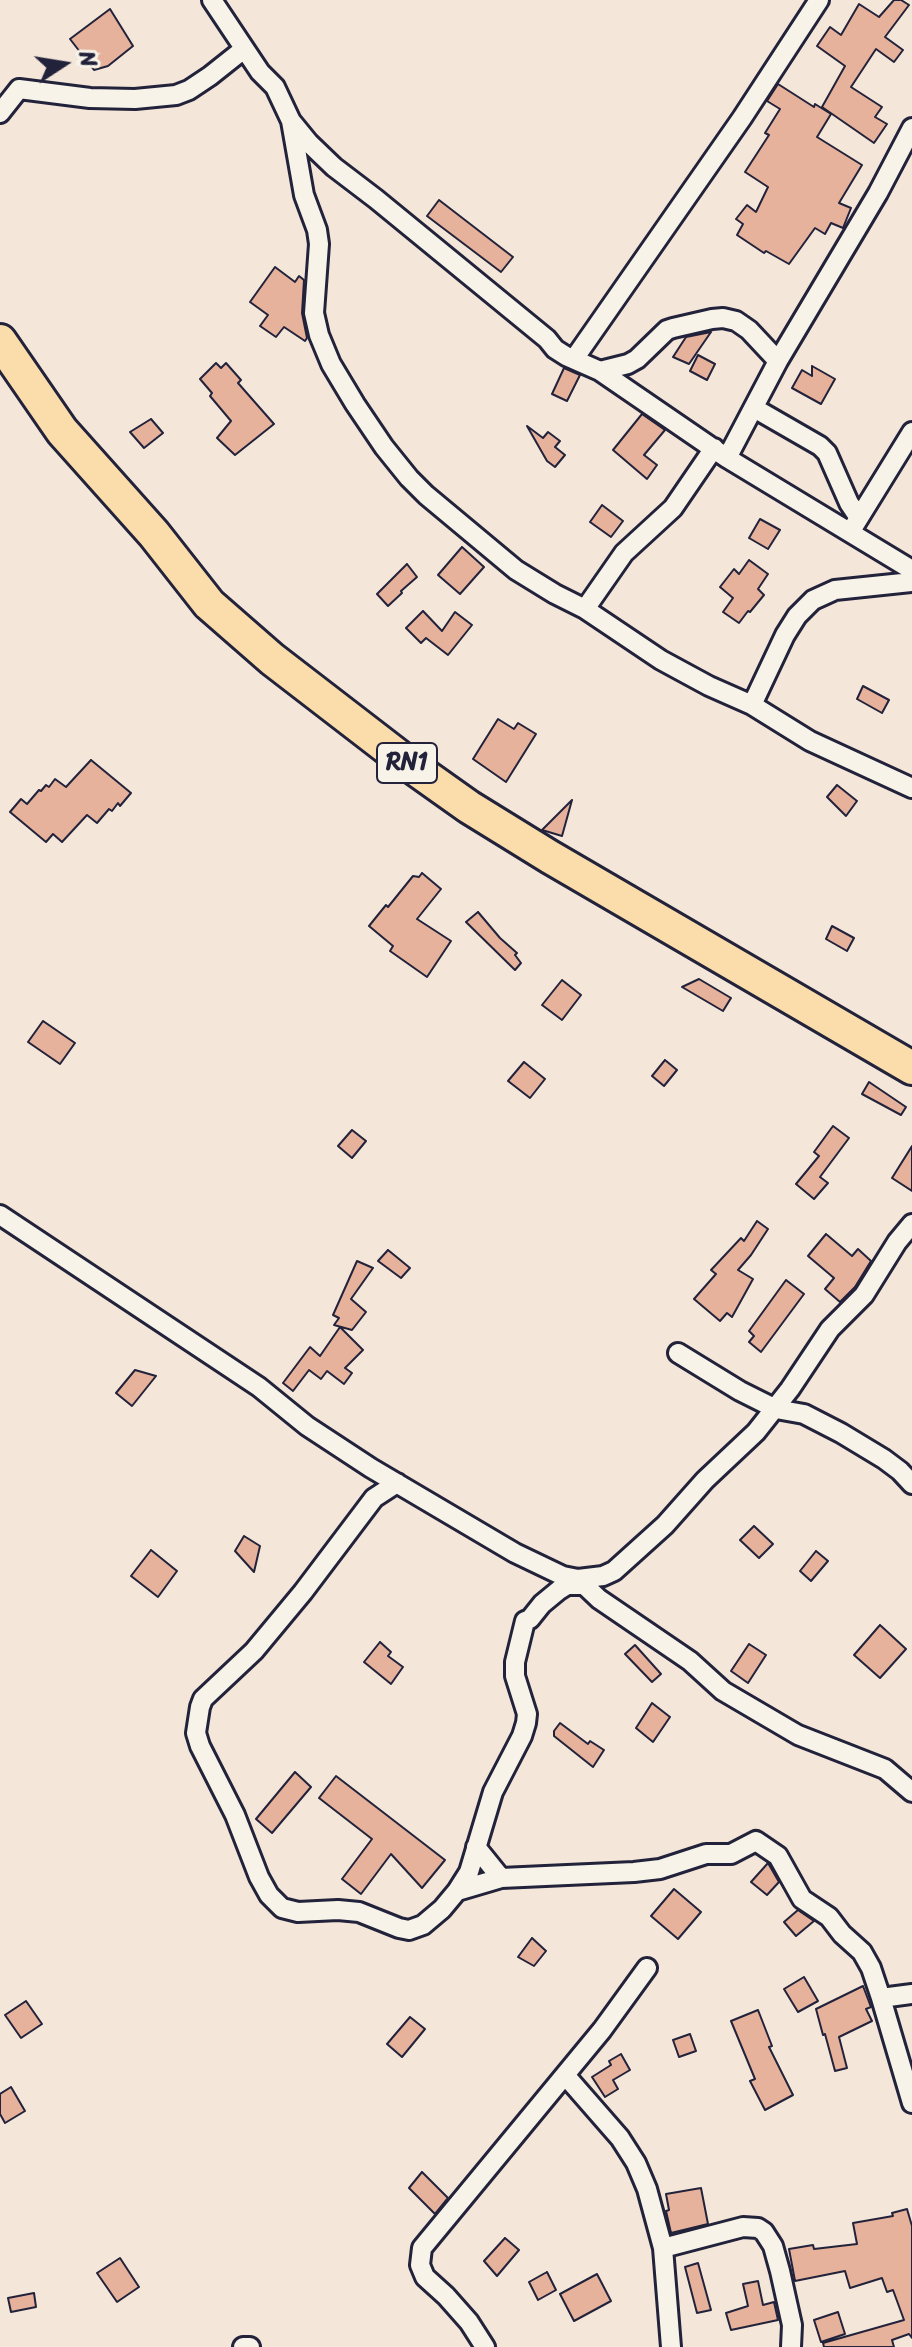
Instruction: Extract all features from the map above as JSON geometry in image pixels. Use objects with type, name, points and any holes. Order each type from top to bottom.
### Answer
[{"type":"highway","name":"RN1","points":[[0,341],[62,431],[154,534],[209,604],[272,659],[469,807],[912,1068]]},
{"type":"street","points":[[212,0],[260,72],[275,87],[291,121],[309,143],[334,167],[547,339],[555,349],[600,371],[720,453],[854,525],[912,570]]},
{"type":"street","points":[[574,359],[750,106],[819,0]]},
{"type":"street","points":[[0,113],[19,89],[90,98],[135,99],[176,95],[210,76],[244,49]]},
{"type":"street","points":[[291,121],[304,195],[319,244],[314,313],[319,335],[331,364],[355,404],[384,447],[426,495],[516,570],[585,609],[661,660],[752,705],[810,741],[911,783]]},
{"type":"street","points":[[585,609],[624,553],[673,508],[754,408],[912,128]]},
{"type":"street","points":[[600,371],[637,359],[673,328],[723,318],[736,321],[749,330],[778,361]]},
{"type":"street","points":[[754,408],[827,453],[849,503],[854,525]]},
{"type":"street","points":[[854,525],[912,432]]},
{"type":"street","points":[[752,705],[785,635],[797,616],[813,600],[835,590],[912,582]]},
{"type":"street","points":[[0,1215],[259,1387],[307,1426],[397,1483],[515,1553],[581,1582],[599,1599],[683,1656],[723,1691],[798,1735],[885,1769],[912,1792]]},
{"type":"street","points":[[397,1483],[374,1498],[254,1651],[203,1699],[196,1733],[235,1815],[259,1877],[269,1895],[282,1908],[298,1912],[359,1912],[409,1930],[423,1925],[442,1909],[469,1872],[493,1792],[522,1736],[527,1714],[515,1676],[515,1662],[525,1621],[567,1585],[614,1571],[665,1525],[705,1480],[748,1440],[776,1409],[830,1329],[864,1295],[912,1224]]},
{"type":"street","points":[[678,1353],[776,1409],[804,1414],[825,1424],[884,1459],[912,1484]]},
{"type":"street","points":[[457,1891],[501,1878],[660,1869],[706,1854],[731,1854],[756,1841],[778,1856],[802,1899],[829,1917],[862,1952],[881,1998],[912,2103]]},
{"type":"street","points":[[476,1847],[501,1878]]},
{"type":"street","points":[[485,2347],[469,2322],[446,2296],[428,2282],[420,2265],[422,2248],[602,2030],[647,1968]]},
{"type":"street","points":[[881,1998],[912,1994]]},
{"type":"street","points":[[565,2075],[620,2138],[636,2163],[647,2189],[663,2248],[671,2347]]},
{"type":"street","points":[[663,2248],[743,2227],[758,2228],[764,2232],[773,2246],[780,2271],[792,2325],[791,2347]]},
{"type":"street","points":[[243,2347],[250,2347]]},
{"type":"building","points":[[894,0],[909,5],[885,37],[903,50],[894,62],[876,49],[851,87],[882,107],[875,117],[887,124],[874,143],[822,107],[845,66],[817,46],[830,27],[841,35],[859,4],[879,17]]},
{"type":"building","points":[[110,9],[133,46],[108,66],[94,70],[70,39]]},
{"type":"building","points":[[778,84],[831,114],[817,137],[862,165],[839,203],[851,208],[843,228],[831,223],[825,234],[815,228],[789,264],[766,251],[764,253],[737,235],[743,224],[736,219],[747,205],[756,212],[768,187],[745,172],[769,135],[765,133],[780,109],[767,101]]},
{"type":"building","points":[[439,200],[513,257],[501,272],[427,216]]},
{"type":"building","points":[[275,267],[295,282],[299,276],[304,280],[302,313],[305,341],[284,327],[276,337],[260,326],[268,315],[250,302]]},
{"type":"building","points":[[711,332],[689,364],[673,357],[686,337]]},
{"type":"building","points":[[698,355],[715,364],[707,380],[690,371]]},
{"type":"building","points":[[216,363],[221,368],[226,363],[241,380],[238,383],[274,424],[235,455],[217,438],[231,421],[200,379]]},
{"type":"building","points":[[812,366],[835,379],[821,404],[792,388],[802,370],[812,376]]},
{"type":"building","points":[[564,368],[580,375],[567,401],[552,394]]},
{"type":"building","points":[[642,414],[665,430],[644,455],[657,465],[647,479],[613,450]]},
{"type":"building","points":[[151,419],[163,433],[144,448],[130,432]]},
{"type":"building","points":[[527,426],[543,438],[548,432],[560,441],[555,447],[565,455],[555,467],[547,461]]},
{"type":"building","points":[[602,505],[623,521],[611,537],[590,522]]},
{"type":"building","points":[[760,519],[780,530],[768,549],[749,538]]},
{"type":"building","points":[[462,547],[484,567],[460,594],[438,575]]},
{"type":"building","points":[[749,560],[768,574],[758,589],[764,595],[739,623],[723,612],[733,598],[720,587],[734,569],[739,574]]},
{"type":"building","points":[[407,564],[417,577],[388,606],[377,594]]},
{"type":"building","points":[[423,611],[442,631],[455,612],[472,625],[448,655],[426,638],[421,643],[406,628]]},
{"type":"building","points":[[863,686],[889,700],[882,713],[857,699]]},
{"type":"building","points":[[498,719],[514,729],[518,723],[536,734],[506,782],[473,759]]},
{"type":"building","points":[[91,760],[131,793],[120,806],[118,803],[112,811],[109,809],[97,823],[87,815],[62,842],[53,834],[46,842],[10,812],[21,799],[27,804],[39,790],[46,785],[49,787],[55,779],[66,787]]},
{"type":"building","points":[[837,785],[857,801],[846,816],[827,797]]},
{"type":"building","points":[[572,800],[562,836],[542,830]]},
{"type":"building","points":[[422,873],[441,889],[417,919],[451,941],[427,977],[390,951],[393,946],[369,926],[413,876],[419,877]]},
{"type":"building","points":[[478,912],[517,953],[515,955],[521,963],[515,970],[466,922]]},
{"type":"building","points":[[832,926],[854,938],[847,951],[826,939]]},
{"type":"building","points":[[699,979],[731,998],[723,1011],[682,987]]},
{"type":"building","points":[[562,980],[581,995],[562,1020],[542,1005]]},
{"type":"building","points":[[43,1021],[75,1043],[60,1064],[28,1042]]},
{"type":"building","points":[[665,1060],[677,1070],[664,1086],[652,1076]]},
{"type":"building","points":[[524,1062],[545,1079],[530,1098],[508,1081]]},
{"type":"building","points":[[869,1082],[906,1107],[901,1115],[862,1094]]},
{"type":"building","points":[[833,1126],[849,1138],[820,1177],[828,1183],[814,1199],[796,1184],[819,1156],[814,1152]]},
{"type":"building","points":[[352,1130],[366,1141],[352,1158],[338,1146]]},
{"type":"building","points":[[912,1146],[912,1191],[892,1178]]},
{"type":"building","points":[[757,1221],[768,1229],[738,1270],[753,1279],[732,1317],[727,1313],[720,1321],[694,1299],[716,1274],[711,1270],[741,1238],[744,1241]]},
{"type":"building","points":[[826,1234],[852,1256],[858,1249],[871,1261],[855,1287],[840,1302],[825,1289],[834,1278],[808,1256]]},
{"type":"building","points":[[388,1250],[410,1268],[401,1278],[378,1261]]},
{"type":"building","points":[[357,1261],[373,1268],[351,1299],[366,1312],[352,1330],[334,1325],[339,1318],[333,1315]]},
{"type":"building","points":[[786,1280],[804,1294],[761,1352],[749,1342],[754,1336],[749,1331]]},
{"type":"building","points":[[340,1327],[363,1350],[345,1368],[352,1373],[344,1384],[327,1371],[321,1379],[309,1370],[293,1391],[283,1383],[310,1347],[320,1356]]},
{"type":"building","points":[[135,1370],[156,1376],[132,1406],[116,1393]]},
{"type":"building","points":[[754,1526],[773,1544],[759,1558],[740,1540]]},
{"type":"building","points":[[244,1536],[260,1546],[254,1572],[235,1551]]},
{"type":"building","points":[[151,1550],[177,1571],[158,1597],[131,1576]]},
{"type":"building","points":[[816,1551],[828,1561],[811,1581],[800,1571]]},
{"type":"building","points":[[880,1625],[906,1649],[880,1678],[854,1655]]},
{"type":"building","points":[[380,1642],[391,1652],[388,1656],[403,1667],[391,1684],[364,1662]]},
{"type":"building","points":[[749,1644],[766,1655],[748,1683],[731,1671]]},
{"type":"building","points":[[635,1645],[661,1674],[652,1682],[625,1654]]},
{"type":"building","points":[[652,1703],[670,1717],[653,1742],[636,1728]]},
{"type":"building","points":[[560,1723],[588,1744],[590,1741],[604,1750],[593,1767],[554,1736]]},
{"type":"building","points":[[295,1772],[311,1787],[272,1833],[256,1819]]},
{"type":"building","points":[[336,1776],[445,1860],[422,1888],[391,1854],[361,1894],[342,1879],[372,1839],[319,1798]]},
{"type":"building","points":[[768,1863],[779,1882],[767,1895],[751,1882]]},
{"type":"building","points":[[674,1889],[701,1912],[678,1939],[651,1916]]},
{"type":"building","points":[[798,1910],[814,1921],[796,1936],[784,1922]]},
{"type":"building","points":[[532,1938],[546,1951],[534,1966],[518,1957]]},
{"type":"building","points":[[804,1977],[818,2001],[798,2012],[784,1989]]},
{"type":"building","points":[[863,1986],[871,2007],[866,2009],[872,2021],[839,2037],[847,2068],[835,2071],[816,2009]]},
{"type":"building","points":[[26,2001],[42,2024],[21,2038],[5,2015]]},
{"type":"building","points":[[758,2010],[772,2046],[769,2047],[793,2095],[765,2110],[750,2081],[755,2079],[731,2021]]},
{"type":"building","points":[[410,2017],[425,2029],[402,2057],[387,2044]]},
{"type":"building","points":[[690,2034],[696,2051],[679,2057],[673,2040]]},
{"type":"building","points":[[621,2054],[630,2070],[613,2080],[618,2089],[605,2097],[592,2077],[611,2065],[609,2061]]},
{"type":"building","points":[[11,2087],[25,2111],[5,2123],[0,2114],[0,2094]]},
{"type":"building","points":[[422,2172],[448,2198],[435,2214],[409,2188]]},
{"type":"building","points":[[701,2188],[708,2224],[671,2233],[666,2194]]},
{"type":"building","points":[[907,2209],[912,2226],[912,2338],[909,2334],[892,2340],[894,2347],[824,2347],[823,2343],[904,2320],[893,2290],[887,2292],[882,2278],[850,2288],[845,2271],[795,2281],[789,2249],[857,2244],[853,2223],[893,2216],[892,2213]]},
{"type":"building","points":[[505,2238],[519,2250],[497,2276],[484,2261]]},
{"type":"building","points":[[120,2258],[139,2287],[117,2302],[97,2273]]},
{"type":"building","points":[[698,2263],[711,2310],[697,2313],[685,2267]]},
{"type":"building","points":[[547,2272],[556,2290],[538,2300],[529,2282]]},
{"type":"building","points":[[597,2274],[611,2301],[574,2321],[560,2294]]},
{"type":"building","points":[[758,2281],[763,2305],[774,2302],[778,2320],[731,2330],[726,2313],[748,2306],[743,2284]]},
{"type":"building","points":[[34,2293],[36,2307],[11,2312],[8,2298]]},
{"type":"building","points":[[838,2312],[845,2334],[821,2342],[814,2320]]}]
